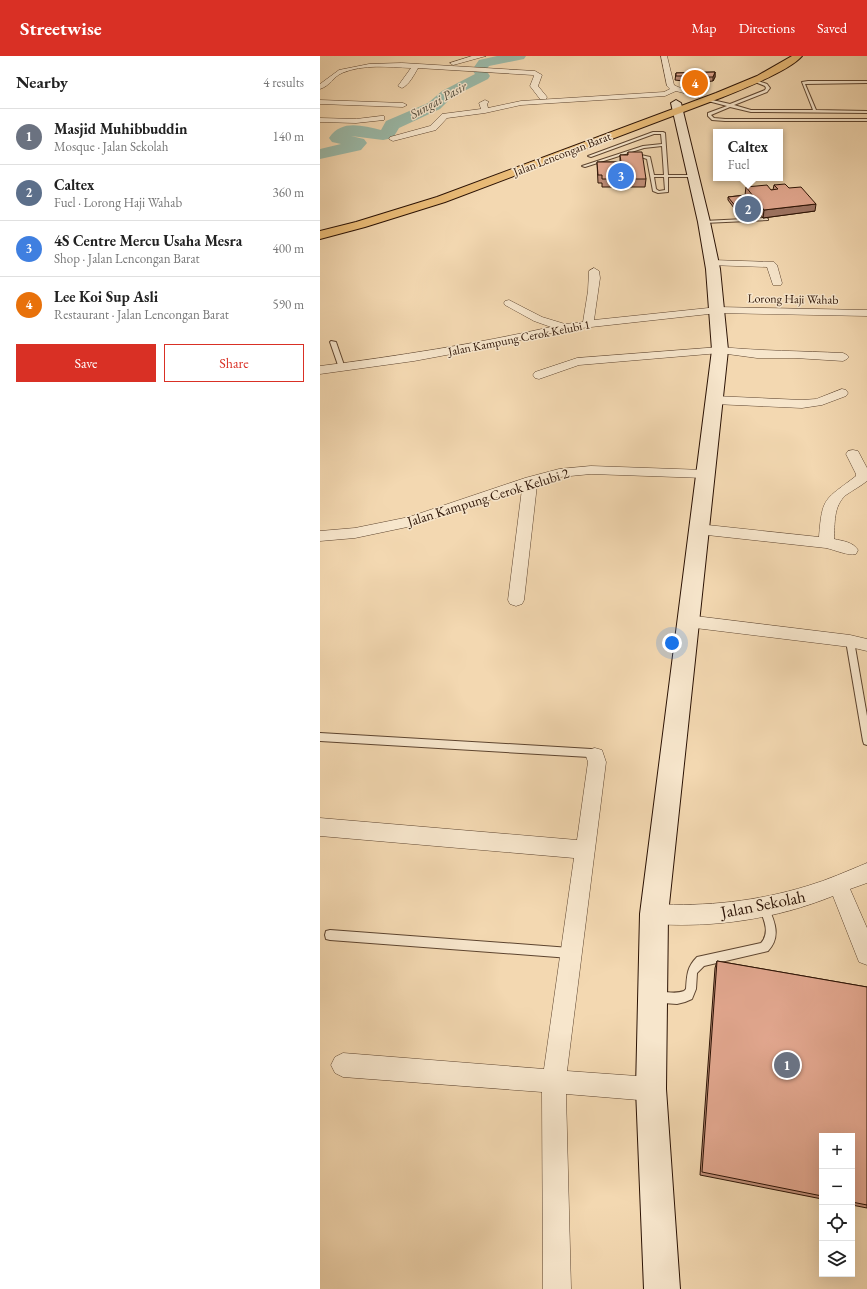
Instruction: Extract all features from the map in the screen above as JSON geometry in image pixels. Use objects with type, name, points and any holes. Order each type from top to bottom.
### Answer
[{"type":"highway","name":"Jalan Lencongan Barat","points":[[320,225],[395,204],[477,176],[674,118],[709,100],[756,81],[778,70],[798,56]]},
{"type":"highway","name":"Jalan Lencongan Barat","points":[[320,235],[440,199],[639,125],[674,118],[696,95],[739,78],[776,59]]},
{"type":"highway","points":[[639,125],[674,118]]},
{"type":"main road","points":[[662,1289],[651,1089],[654,914],[687,621],[720,350],[718,310],[712,263],[704,222],[693,176],[674,118]]},
{"type":"street","points":[[426,76],[435,67],[442,64],[463,62],[474,57],[483,56]]},
{"type":"street","points":[[664,56],[670,83],[675,89],[696,95]]},
{"type":"street","points":[[320,87],[325,85],[336,73],[347,69],[375,66],[415,66],[535,73],[538,75],[534,86],[543,97]]},
{"type":"street","points":[[402,86],[410,76],[415,66]]},
{"type":"street","points":[[393,139],[432,128],[445,116],[485,111],[513,104],[603,94],[665,94],[675,89]]},
{"type":"street","points":[[485,111],[484,102],[543,97],[558,100]]},
{"type":"street","points":[[320,102],[403,105]]},
{"type":"street","points":[[320,120],[356,121],[381,118]]},
{"type":"street","points":[[712,263],[770,264],[772,265],[777,283]]},
{"type":"street","points":[[588,324],[595,294],[596,284],[594,271]]},
{"type":"street","points":[[509,303],[538,319],[564,327]]},
{"type":"street","name":"Lorong Haji Wahab","points":[[718,310],[867,313]]},
{"type":"street","name":"Jalan Kampung Cerok Kelubi 1","points":[[320,370],[342,368],[500,342],[564,327],[718,310]]},
{"type":"street","points":[[539,375],[577,362],[720,350],[757,354],[795,354],[843,357]]},
{"type":"street","points":[[714,400],[810,403],[842,393]]},
{"type":"street","points":[[826,543],[828,511],[831,504],[835,498],[862,478],[863,474],[854,454]]},
{"type":"street","name":"Jalan Kampung Cerok Kelubi 2","points":[[320,536],[355,532],[406,522],[530,481],[559,473],[591,470],[705,474]]},
{"type":"street","points":[[516,600],[530,481]]},
{"type":"street","points":[[698,528],[826,543],[851,550]]},
{"type":"street","points":[[687,621],[850,641],[867,645]]},
{"type":"street","points":[[557,1289],[554,1081],[597,762],[595,756]]},
{"type":"street","points":[[320,827],[585,850]]},
{"type":"street","name":"Jalan Sekolah","points":[[654,914],[708,914],[764,906],[808,895],[867,873]]},
{"type":"street","points":[[838,884],[867,954]]},
{"type":"street","points":[[343,1065],[651,1089]]},
{"type":"lane","points":[[756,81],[766,85],[768,88],[709,114],[709,116],[714,119],[726,120],[867,120]]},
{"type":"lane","points":[[815,111],[804,82],[867,82]]},
{"type":"lane","points":[[709,100],[751,111],[867,112]]},
{"type":"lane","points":[[590,156],[654,133],[664,133],[663,145],[668,190],[658,192],[654,190],[649,158],[641,156],[628,159]]},
{"type":"lane","points":[[584,166],[644,147],[663,145]]},
{"type":"lane","points":[[653,176],[693,176]]},
{"type":"lane","points":[[704,222],[766,219]]},
{"type":"lane","points":[[333,342],[342,368]]},
{"type":"lane","points":[[850,641],[867,741]]},
{"type":"lane","points":[[320,737],[591,753],[595,756]]},
{"type":"lane","points":[[652,997],[684,997],[692,988],[692,973],[695,966],[701,961],[764,947],[768,944],[772,935],[772,929],[764,906]]},
{"type":"lane","points":[[330,935],[571,953]]},
{"type":"building","points":[[715,72],[713,77],[697,79],[704,82],[696,85],[686,82],[693,79],[683,78],[683,76],[676,76],[676,73]]},
{"type":"building","points":[[628,152],[642,152],[646,179],[602,179],[602,175],[598,175],[597,162],[621,162],[620,155],[628,155]]},
{"type":"building","points":[[785,184],[789,188],[801,187],[816,204],[764,210],[746,187],[767,185],[771,190],[778,189],[774,185]]},
{"type":"building","points":[[747,195],[760,212],[741,213],[728,197]]},
{"type":"building","points":[[717,961],[867,987],[867,1205],[855,1203],[855,1133],[819,1133],[819,1195],[702,1172]]},
{"type":"waterway","name":"Sungai Pasir","points":[[320,154],[355,146],[358,143],[338,138],[346,131],[359,130],[383,135],[387,134],[392,125],[434,106],[447,94],[483,76],[479,70],[484,63],[519,56]]},
{"type":"place","name":"Lee Koi Sup Asli","points":[[695,83]]},
{"type":"place","name":"4S Centre Mercu Usaha Mesra","points":[[621,176]]},
{"type":"place","name":"Caltex","points":[[748,209]]},
{"type":"place","name":"Masjid Muhibbuddin","points":[[787,1065]]}]
